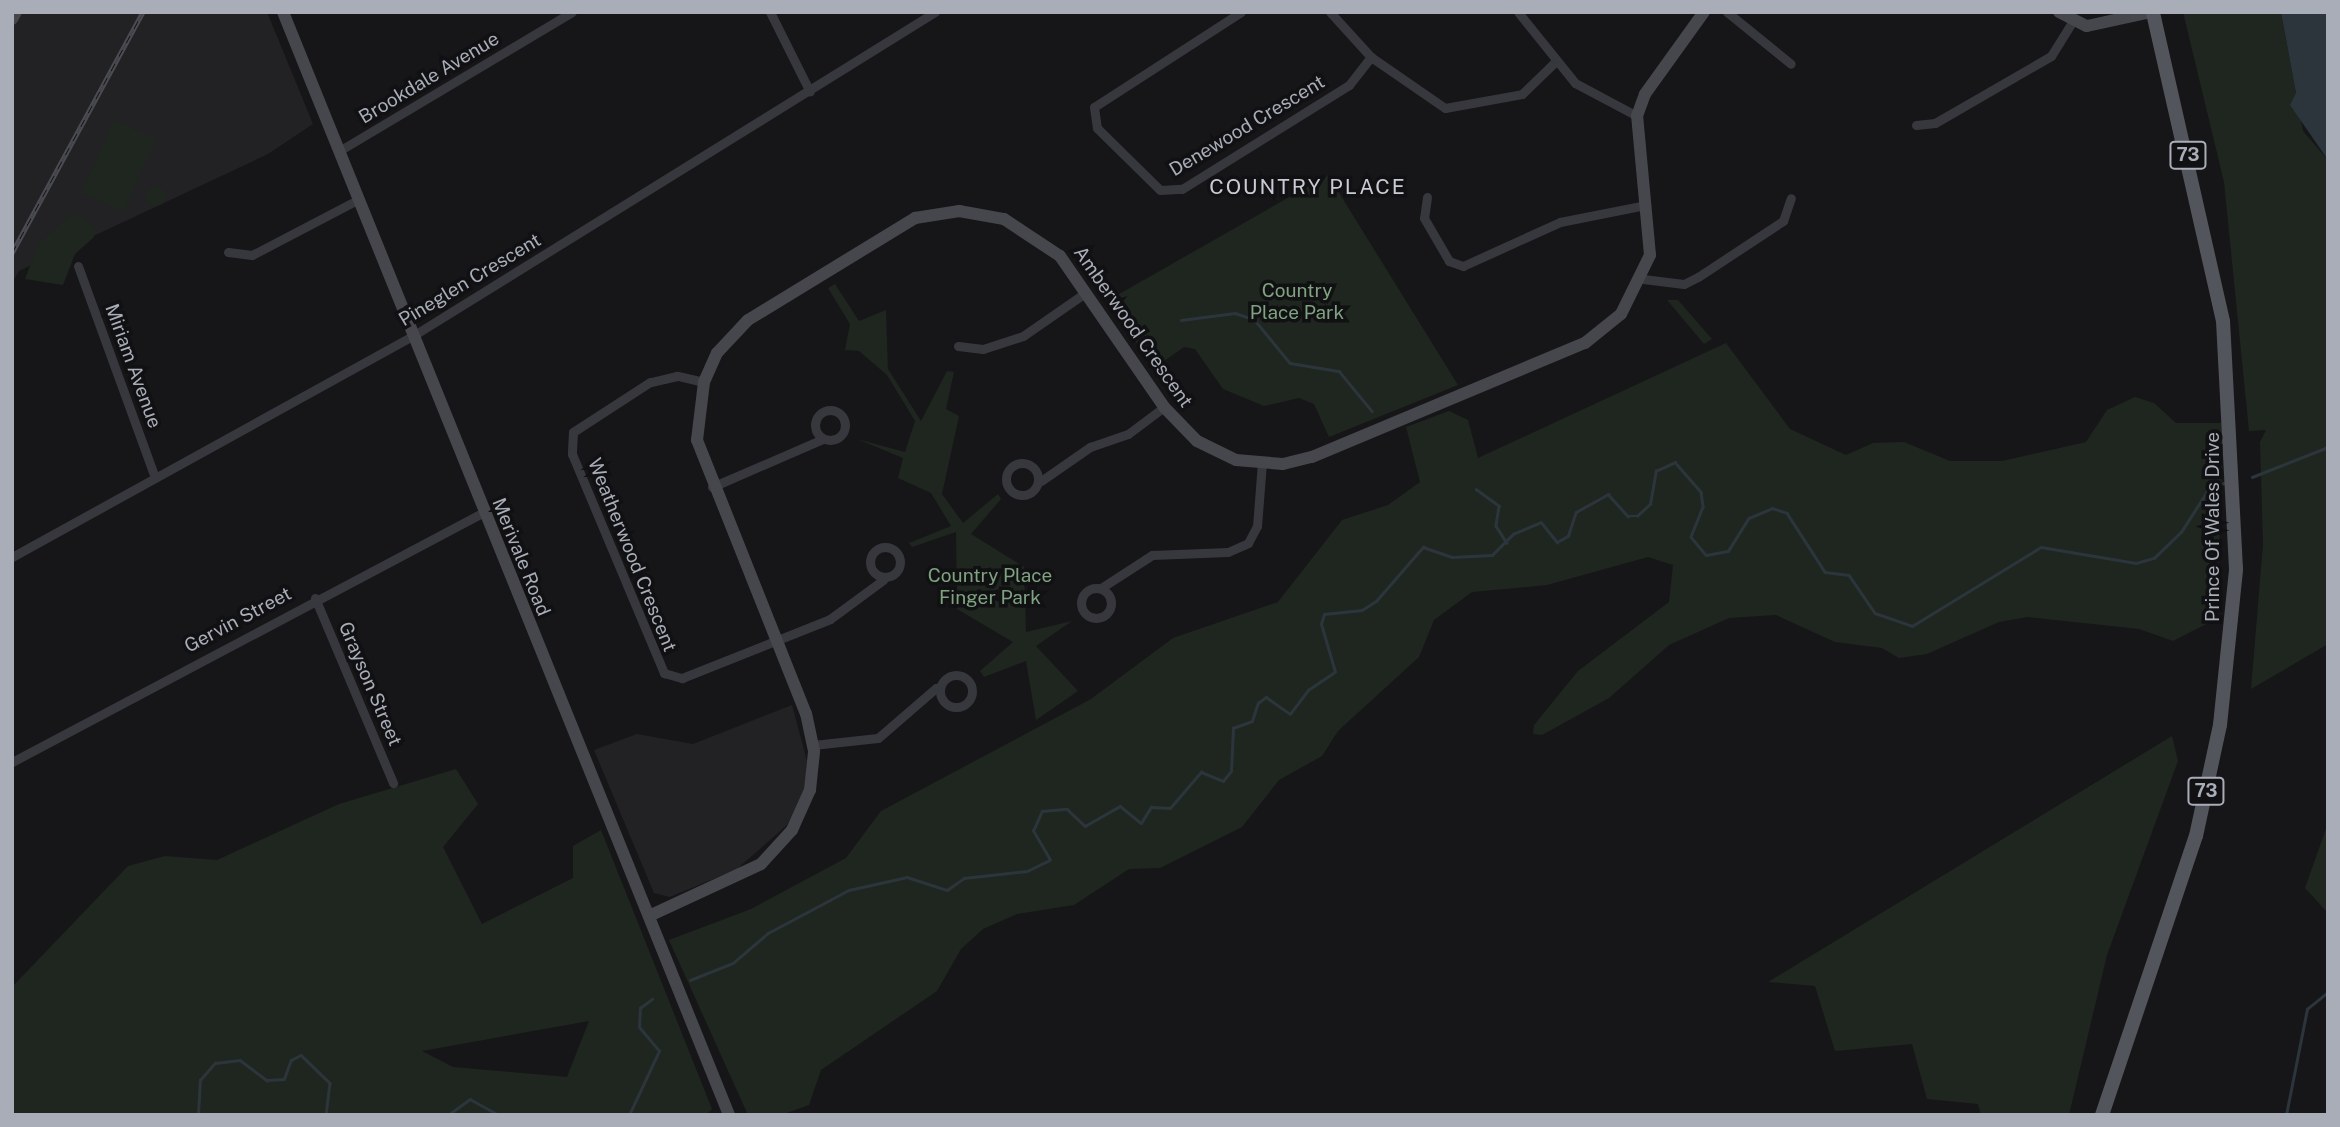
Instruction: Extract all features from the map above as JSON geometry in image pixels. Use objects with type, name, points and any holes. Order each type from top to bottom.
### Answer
[{"type":"main road","name":"Prince Of Wales Drive","points":[[2102,1115],[2196,836],[2220,725],[2236,569],[2224,321],[2152,12]]},
{"type":"street","points":[[12,19],[16,12]]},
{"type":"street","name":"Merivale Road","points":[[283,12],[482,513],[729,1115]]},
{"type":"street","name":"Brookdale Avenue","points":[[339,151],[572,12]]},
{"type":"street","points":[[770,12],[810,92]]},
{"type":"street","name":"Pineglen Crescent","points":[[12,557],[411,337],[810,92],[935,12]]},
{"type":"street","name":"Denewood Crescent","points":[[1241,12],[1094,107],[1094,124],[1160,190],[1182,189],[1349,85],[1371,57]]},
{"type":"street","points":[[1330,12],[1371,57],[1445,108],[1522,94],[1556,61]]},
{"type":"street","points":[[1518,12],[1556,61],[1594,98],[1637,116],[1645,94],[1704,12]]},
{"type":"street","points":[[1727,12],[1791,64]]},
{"type":"street","points":[[2059,12],[2072,23],[2110,24],[2152,12]]},
{"type":"street","points":[[1916,125],[1935,123],[2052,56],[2072,23]]},
{"type":"street","name":"Amberwood Crescent","points":[[649,916],[745,874],[778,848],[804,810],[813,745],[776,640],[712,487],[697,440],[704,382],[717,353],[748,320],[900,226],[937,212],[981,214],[1026,229],[1060,256],[1164,407],[1216,453],[1262,463],[1312,457],[1585,343],[1621,314],[1643,279],[1650,255],[1637,116]]},
{"type":"street","points":[[1427,197],[1424,218],[1449,261],[1463,266],[1560,222],[1646,205]]},
{"type":"street","points":[[1643,279],[1684,284],[1698,277],[1783,221],[1791,198]]},
{"type":"street","points":[[228,251],[252,256],[357,200]]},
{"type":"street","name":"Miriam Avenue","points":[[78,266],[155,477]]},
{"type":"street","points":[[958,346],[983,349],[1023,336],[1085,293]]},
{"type":"street","name":"Weatherwood Crescent","points":[[704,382],[677,376],[650,382],[573,432],[572,454],[664,673],[682,678],[776,640]]},
{"type":"street","points":[[1041,481],[1090,447],[1128,435],[1164,407]]},
{"type":"street","points":[[712,487],[823,439]]},
{"type":"street","points":[[1101,589],[1152,555],[1228,552],[1248,543],[1257,526],[1262,463]]},
{"type":"street","name":"Gervin Street","points":[[12,762],[315,598],[482,513]]},
{"type":"street","points":[[776,640],[841,613],[883,580]]},
{"type":"street","name":"Grayson Street","points":[[315,598],[393,783]]},
{"type":"street","points":[[813,745],[878,738],[936,688]]},
{"type":"shaded area","points":[[12,12],[267,12],[313,124],[268,154],[19,271],[12,283]]},
{"type":"shaded area","points":[[2281,12],[2328,12],[2328,160],[2290,105],[2296,93]]},
{"type":"shaded area","points":[[792,705],[807,761],[805,791],[787,825],[737,869],[670,897],[654,893],[594,750],[637,734],[693,744]]},
{"type":"green space","points":[[2183,12],[2281,12],[2303,131],[2328,160],[2328,644],[2251,689],[2263,544],[2260,442],[2266,430],[2249,431],[2224,182]]},
{"type":"green space","points":[[114,120],[156,139],[123,212],[81,193]]},
{"type":"green space","name":"Country Place Park","points":[[1328,175],[1458,385],[1329,437],[1314,404],[1299,398],[1264,406],[1223,389],[1195,349],[1184,347],[1154,368],[1107,301]]},
{"type":"green space","points":[[156,186],[163,189],[166,196],[163,203],[156,206],[149,203],[146,196],[149,189]]},
{"type":"green space","points":[[73,213],[94,228],[94,237],[75,254],[63,285],[25,279],[39,243]]},
{"type":"green space","name":"Country Place Finger Park","points":[[835,284],[859,321],[886,310],[888,369],[921,421],[947,371],[954,372],[946,409],[959,416],[942,494],[963,523],[998,494],[1001,499],[971,534],[1024,567],[1026,632],[1072,621],[1036,646],[1078,691],[1036,720],[1026,661],[984,677],[980,671],[1013,642],[957,609],[956,532],[912,547],[909,543],[951,526],[931,493],[898,478],[903,458],[857,439],[905,452],[915,421],[887,375],[859,351],[845,350],[850,324],[828,288]]},
{"type":"green space","points":[[1667,300],[1678,300],[1712,339],[1704,344]]},
{"type":"green space","points":[[1726,343],[1790,429],[1846,455],[1873,443],[1904,442],[1950,461],[2002,461],[2086,442],[2107,410],[2135,397],[2154,403],[2176,423],[2224,423],[2216,619],[2173,641],[2139,629],[2028,617],[1999,622],[1927,654],[1899,658],[1882,648],[1835,642],[1776,615],[1729,618],[1669,645],[1609,698],[1542,735],[1533,734],[1534,725],[1578,671],[1669,602],[1673,565],[1648,557],[1547,585],[1472,592],[1434,620],[1419,657],[1338,731],[1322,756],[1279,780],[1242,827],[1160,868],[1129,869],[1074,905],[1017,914],[983,929],[961,949],[937,991],[821,1070],[809,1105],[781,1115],[748,1115],[669,940],[751,909],[846,858],[881,811],[1091,699],[1173,638],[1278,602],[1342,520],[1388,505],[1420,482],[1406,427],[1449,411],[1468,420],[1478,458]]},
{"type":"green space","points":[[2172,736],[2178,761],[2107,955],[2069,1115],[1981,1115],[1978,1104],[1927,1099],[1912,1044],[1835,1051],[1815,986],[1768,982]]},
{"type":"green space","points":[[456,769],[478,804],[443,847],[482,924],[573,878],[573,846],[601,830],[712,1109],[706,1115],[12,1115],[12,987],[128,866],[165,856],[217,860],[339,804]],"holes":[[[589,1021],[567,1077],[453,1067],[422,1051]]]},
{"type":"green space","points":[[2328,823],[2328,913],[2305,888]]},
{"type":"waterway","points":[[1181,320],[1235,313],[1254,319],[1290,363],[1339,371],[1372,411]]},
{"type":"waterway","points":[[2252,477],[2328,447]]},
{"type":"waterway","points":[[690,980],[733,963],[768,933],[849,890],[907,877],[947,890],[964,878],[1027,871],[1050,860],[1033,831],[1042,811],[1067,809],[1085,826],[1120,806],[1141,823],[1151,807],[1170,808],[1201,772],[1223,781],[1231,771],[1233,728],[1252,721],[1258,703],[1266,697],[1290,714],[1308,690],[1335,672],[1321,624],[1324,614],[1362,610],[1376,601],[1423,547],[1452,557],[1492,555],[1513,534],[1541,522],[1557,542],[1568,536],[1576,512],[1608,494],[1628,516],[1637,516],[1650,504],[1656,471],[1675,462],[1701,492],[1703,507],[1691,537],[1706,555],[1728,551],[1749,518],[1772,508],[1787,513],[1825,572],[1849,575],[1875,613],[1912,626],[2041,547],[2136,563],[2154,558],[2181,532],[2210,487],[2224,483]]},
{"type":"waterway","points":[[1476,489],[1499,506],[1496,526],[1507,543]]},
{"type":"waterway","points":[[2286,1115],[2307,1009],[2328,992]]},
{"type":"waterway","points":[[629,1115],[659,1051],[639,1027],[640,1008],[652,999]]},
{"type":"waterway","points":[[198,1115],[200,1080],[215,1063],[240,1060],[267,1080],[284,1079],[291,1060],[301,1055],[330,1083],[326,1115]]},
{"type":"waterway","points":[[448,1115],[470,1099],[499,1115]]},
{"type":"railway","points":[[12,253],[143,12]]},
{"type":"district","name":"COUNTRY PLACE","points":[[1308,187]]}]
